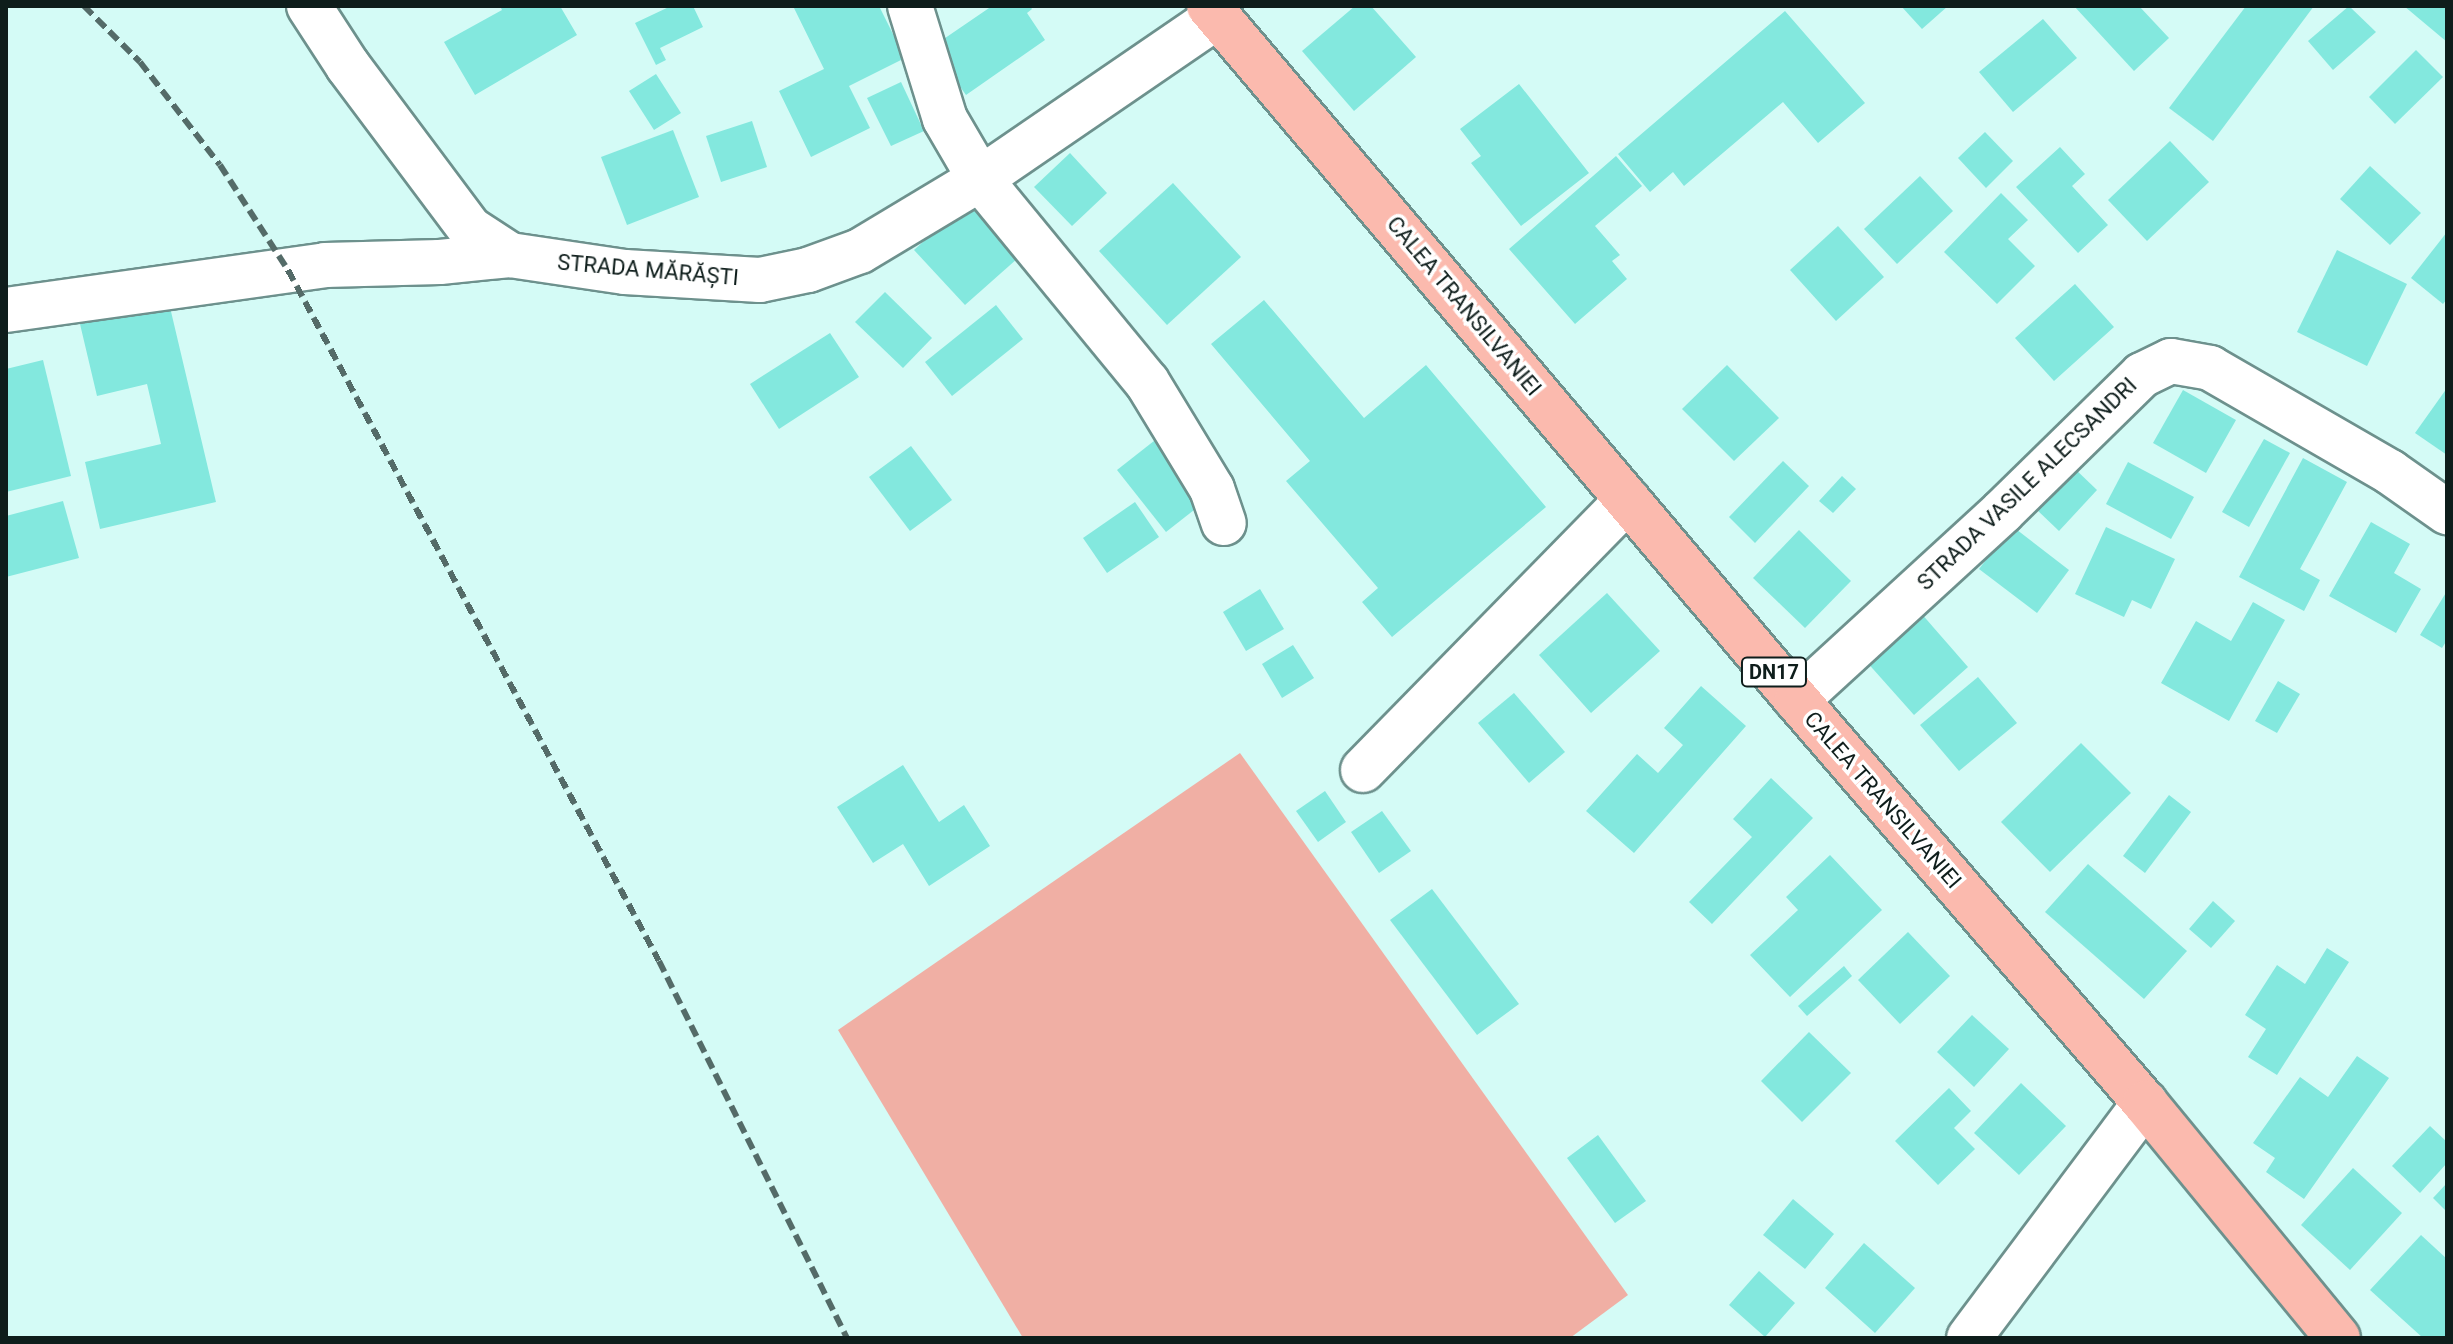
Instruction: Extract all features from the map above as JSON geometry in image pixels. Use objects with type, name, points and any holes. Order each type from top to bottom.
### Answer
[{"type":"highway","name":"CALEA TRANSILVANIEI","points":[[1214,11],[1797,700],[2145,1103],[2338,1338]]},
{"type":"street","points":[[309,6],[348,66],[470,229],[510,255]]},
{"type":"street","points":[[910,6],[945,119],[980,179],[1147,382],[1212,489],[1224,523]]},
{"type":"street","name":"STRADA MĂRĂȘTI","points":[[6,310],[325,265],[440,262],[510,255],[638,273],[760,280],[808,270],[860,251],[980,179],[1214,11]]},
{"type":"street","name":"STRADA VASILE ALECSANDRI","points":[[1797,700],[2002,512],[2142,375],[2171,361],[2210,368],[2390,472],[2447,512]]},
{"type":"street","points":[[1363,770],[1627,500]]},
{"type":"street","points":[[1969,1338],[2145,1103]]},
{"type":"shaded area","points":[[1240,753],[1628,1295],[1570,1338],[1023,1338],[838,1030]]},
{"type":"building","points":[[500,6],[560,6],[577,35],[475,95],[444,42],[502,10]]},
{"type":"building","points":[[671,6],[693,6],[703,27],[660,48],[666,60],[656,65],[635,23]]},
{"type":"building","points":[[793,6],[879,6],[905,58],[849,86],[870,128],[811,157],[779,91],[824,69]]},
{"type":"building","points":[[992,6],[1030,6],[1032,9],[1027,13],[1045,40],[966,95],[932,47]]},
{"type":"building","points":[[1355,6],[1371,6],[1416,57],[1354,111],[1302,51]]},
{"type":"building","points":[[1901,6],[1948,6],[1922,29]]},
{"type":"building","points":[[2074,6],[2139,6],[2169,38],[2134,71]]},
{"type":"building","points":[[2246,6],[2314,6],[2213,141],[2169,108]]},
{"type":"building","points":[[2349,6],[2376,32],[2333,70],[2308,41]]},
{"type":"building","points":[[2404,6],[2447,6],[2447,42]]},
{"type":"building","points":[[1785,11],[1865,103],[1818,143],[1783,102],[1684,186],[1673,172],[1650,192],[1618,154]]},
{"type":"building","points":[[2043,19],[2077,58],[2013,112],[1979,72]]},
{"type":"building","points":[[2416,50],[2443,77],[2395,124],[2369,97]]},
{"type":"building","points":[[656,74],[681,113],[654,130],[629,91]]},
{"type":"building","points":[[901,82],[924,131],[891,146],[867,98]]},
{"type":"building","points":[[1519,84],[1589,173],[1521,226],[1471,163],[1481,156],[1460,129]]},
{"type":"building","points":[[752,121],[767,167],[721,182],[706,136]]},
{"type":"building","points":[[673,130],[699,197],[627,225],[601,157]]},
{"type":"building","points":[[1985,132],[2013,161],[1986,188],[1958,158]]},
{"type":"building","points":[[2170,141],[2209,182],[2147,241],[2108,200]]},
{"type":"building","points":[[2060,147],[2085,174],[2072,186],[2108,225],[2078,253],[2016,187]]},
{"type":"building","points":[[1070,153],[1107,193],[1072,226],[1034,187]]},
{"type":"building","points":[[1616,156],[1642,186],[1595,226],[1620,255],[1612,261],[1627,279],[1575,324],[1509,249]]},
{"type":"building","points":[[2370,166],[2421,213],[2390,245],[2340,199]]},
{"type":"building","points":[[1920,176],[1953,211],[1897,264],[1864,229]]},
{"type":"building","points":[[1173,183],[1241,257],[1167,325],[1099,251]]},
{"type":"building","points":[[2001,193],[2028,220],[2008,239],[2035,266],[1997,304],[1944,252]]},
{"type":"building","points":[[968,201],[1019,257],[965,305],[914,250]]},
{"type":"building","points":[[1838,226],[1884,277],[1836,321],[1790,270]]},
{"type":"building","points":[[2447,232],[2447,299],[2443,304],[2411,278]]},
{"type":"building","points":[[2337,250],[2407,284],[2367,366],[2297,332]]},
{"type":"building","points":[[2075,284],[2114,327],[2054,381],[2015,338]]},
{"type":"building","points":[[885,292],[932,338],[903,368],[855,322]]},
{"type":"building","points":[[1264,300],[1364,418],[1426,365],[1546,507],[1392,637],[1362,602],[1378,588],[1286,481],[1310,461],[1211,344]]},
{"type":"building","points":[[169,303],[216,502],[100,529],[85,462],[161,444],[147,384],[97,396],[80,324]]},
{"type":"building","points":[[996,305],[1023,339],[952,396],[925,362]]},
{"type":"building","points":[[830,333],[859,377],[779,429],[750,384]]},
{"type":"building","points":[[43,360],[71,476],[6,492],[6,369]]},
{"type":"building","points":[[1727,365],[1779,418],[1734,461],[1682,409]]},
{"type":"building","points":[[2447,388],[2447,455],[2415,433]]},
{"type":"building","points":[[2183,390],[2236,420],[2206,473],[2153,443]]},
{"type":"building","points":[[1159,437],[1208,499],[1166,532],[1117,470]]},
{"type":"building","points":[[2264,439],[2290,453],[2249,527],[2222,512]]},
{"type":"building","points":[[911,446],[952,500],[910,531],[869,477]]},
{"type":"building","points":[[2303,458],[2347,482],[2300,569],[2320,580],[2304,611],[2239,577]]},
{"type":"building","points":[[1783,461],[1809,486],[1755,543],[1729,517]]},
{"type":"building","points":[[2128,462],[2194,497],[2171,539],[2106,504]]},
{"type":"building","points":[[2073,467],[2097,490],[2059,531],[2035,508]]},
{"type":"building","points":[[1842,476],[1856,489],[1833,513],[1819,501]]},
{"type":"building","points":[[63,501],[79,558],[6,577],[6,516]]},
{"type":"building","points":[[1135,502],[1159,537],[1107,573],[1083,538]]},
{"type":"building","points":[[2371,522],[2410,544],[2394,573],[2421,589],[2396,633],[2329,596]]},
{"type":"building","points":[[2012,526],[2069,570],[2037,613],[1979,569]]},
{"type":"building","points":[[2106,527],[2175,559],[2151,609],[2132,600],[2124,617],[2075,594]]},
{"type":"building","points":[[1799,530],[1851,581],[1805,628],[1753,578]]},
{"type":"building","points":[[1260,589],[1284,629],[1246,651],[1223,612]]},
{"type":"building","points":[[2447,591],[2447,640],[2442,648],[2420,635]]},
{"type":"building","points":[[1607,593],[1660,651],[1591,713],[1539,655]]},
{"type":"building","points":[[2253,602],[2285,620],[2229,721],[2161,683],[2196,621],[2231,641]]},
{"type":"building","points":[[1920,612],[1968,667],[1914,715],[1865,660]]},
{"type":"building","points":[[1293,645],[1314,678],[1282,698],[1262,664]]},
{"type":"building","points":[[1978,677],[2017,723],[1959,771],[1920,725]]},
{"type":"building","points":[[2278,681],[2300,694],[2277,733],[2255,721]]},
{"type":"building","points":[[1701,686],[1746,726],[1634,853],[1586,811],[1637,754],[1658,773],[1683,745],[1664,728]]},
{"type":"building","points":[[1514,693],[1565,752],[1529,783],[1478,723]]},
{"type":"building","points":[[2081,743],[2131,793],[2050,872],[2001,822]]},
{"type":"building","points":[[903,765],[939,822],[964,805],[990,846],[929,886],[903,844],[873,863],[837,807]]},
{"type":"building","points":[[1771,778],[1813,818],[1712,924],[1689,902],[1752,837],[1733,819]]},
{"type":"building","points":[[1325,791],[1346,822],[1318,842],[1296,811]]},
{"type":"building","points":[[2169,795],[2191,812],[2145,873],[2123,856]]},
{"type":"building","points":[[1382,811],[1411,851],[1379,873],[1351,832]]},
{"type":"building","points":[[1830,855],[1882,910],[1790,997],[1750,955],[1798,910],[1786,897]]},
{"type":"building","points":[[2088,864],[2187,951],[2144,999],[2045,912]]},
{"type":"building","points":[[1432,889],[1519,1004],[1477,1035],[1390,920]]},
{"type":"building","points":[[2213,901],[2235,921],[2211,948],[2189,929]]},
{"type":"building","points":[[1908,932],[1950,976],[1900,1024],[1858,980]]},
{"type":"building","points":[[2327,948],[2349,962],[2277,1075],[2248,1057],[2266,1029],[2245,1015],[2277,965],[2305,984]]},
{"type":"building","points":[[1844,966],[1852,976],[1807,1016],[1798,1006]]},
{"type":"building","points":[[1972,1015],[2009,1049],[1974,1087],[1937,1052]]},
{"type":"building","points":[[1809,1032],[1851,1073],[1802,1122],[1761,1081]]},
{"type":"building","points":[[2357,1056],[2389,1078],[2304,1199],[2266,1172],[2275,1158],[2253,1143],[2300,1077],[2328,1097]]},
{"type":"building","points":[[2021,1083],[2066,1126],[2019,1175],[1974,1133]]},
{"type":"building","points":[[1949,1088],[1971,1111],[1954,1128],[1975,1149],[1938,1185],[1895,1141]]},
{"type":"building","points":[[2430,1126],[2447,1142],[2447,1163],[2420,1193],[2392,1166]]},
{"type":"building","points":[[1598,1135],[1646,1201],[1615,1223],[1567,1158]]},
{"type":"building","points":[[2353,1168],[2402,1213],[2350,1270],[2301,1225]]},
{"type":"building","points":[[2447,1183],[2447,1212],[2433,1198]]},
{"type":"building","points":[[1793,1199],[1834,1234],[1805,1269],[1763,1235]]},
{"type":"building","points":[[2421,1235],[2447,1259],[2447,1338],[2423,1338],[2370,1290]]},
{"type":"building","points":[[1864,1243],[1915,1288],[1875,1333],[1825,1288]]},
{"type":"building","points":[[1759,1271],[1795,1303],[1765,1337],[1729,1305]]},
{"type":"railway","points":[[84,6],[140,62],[220,165],[288,270],[659,961],[847,1338]]}]
